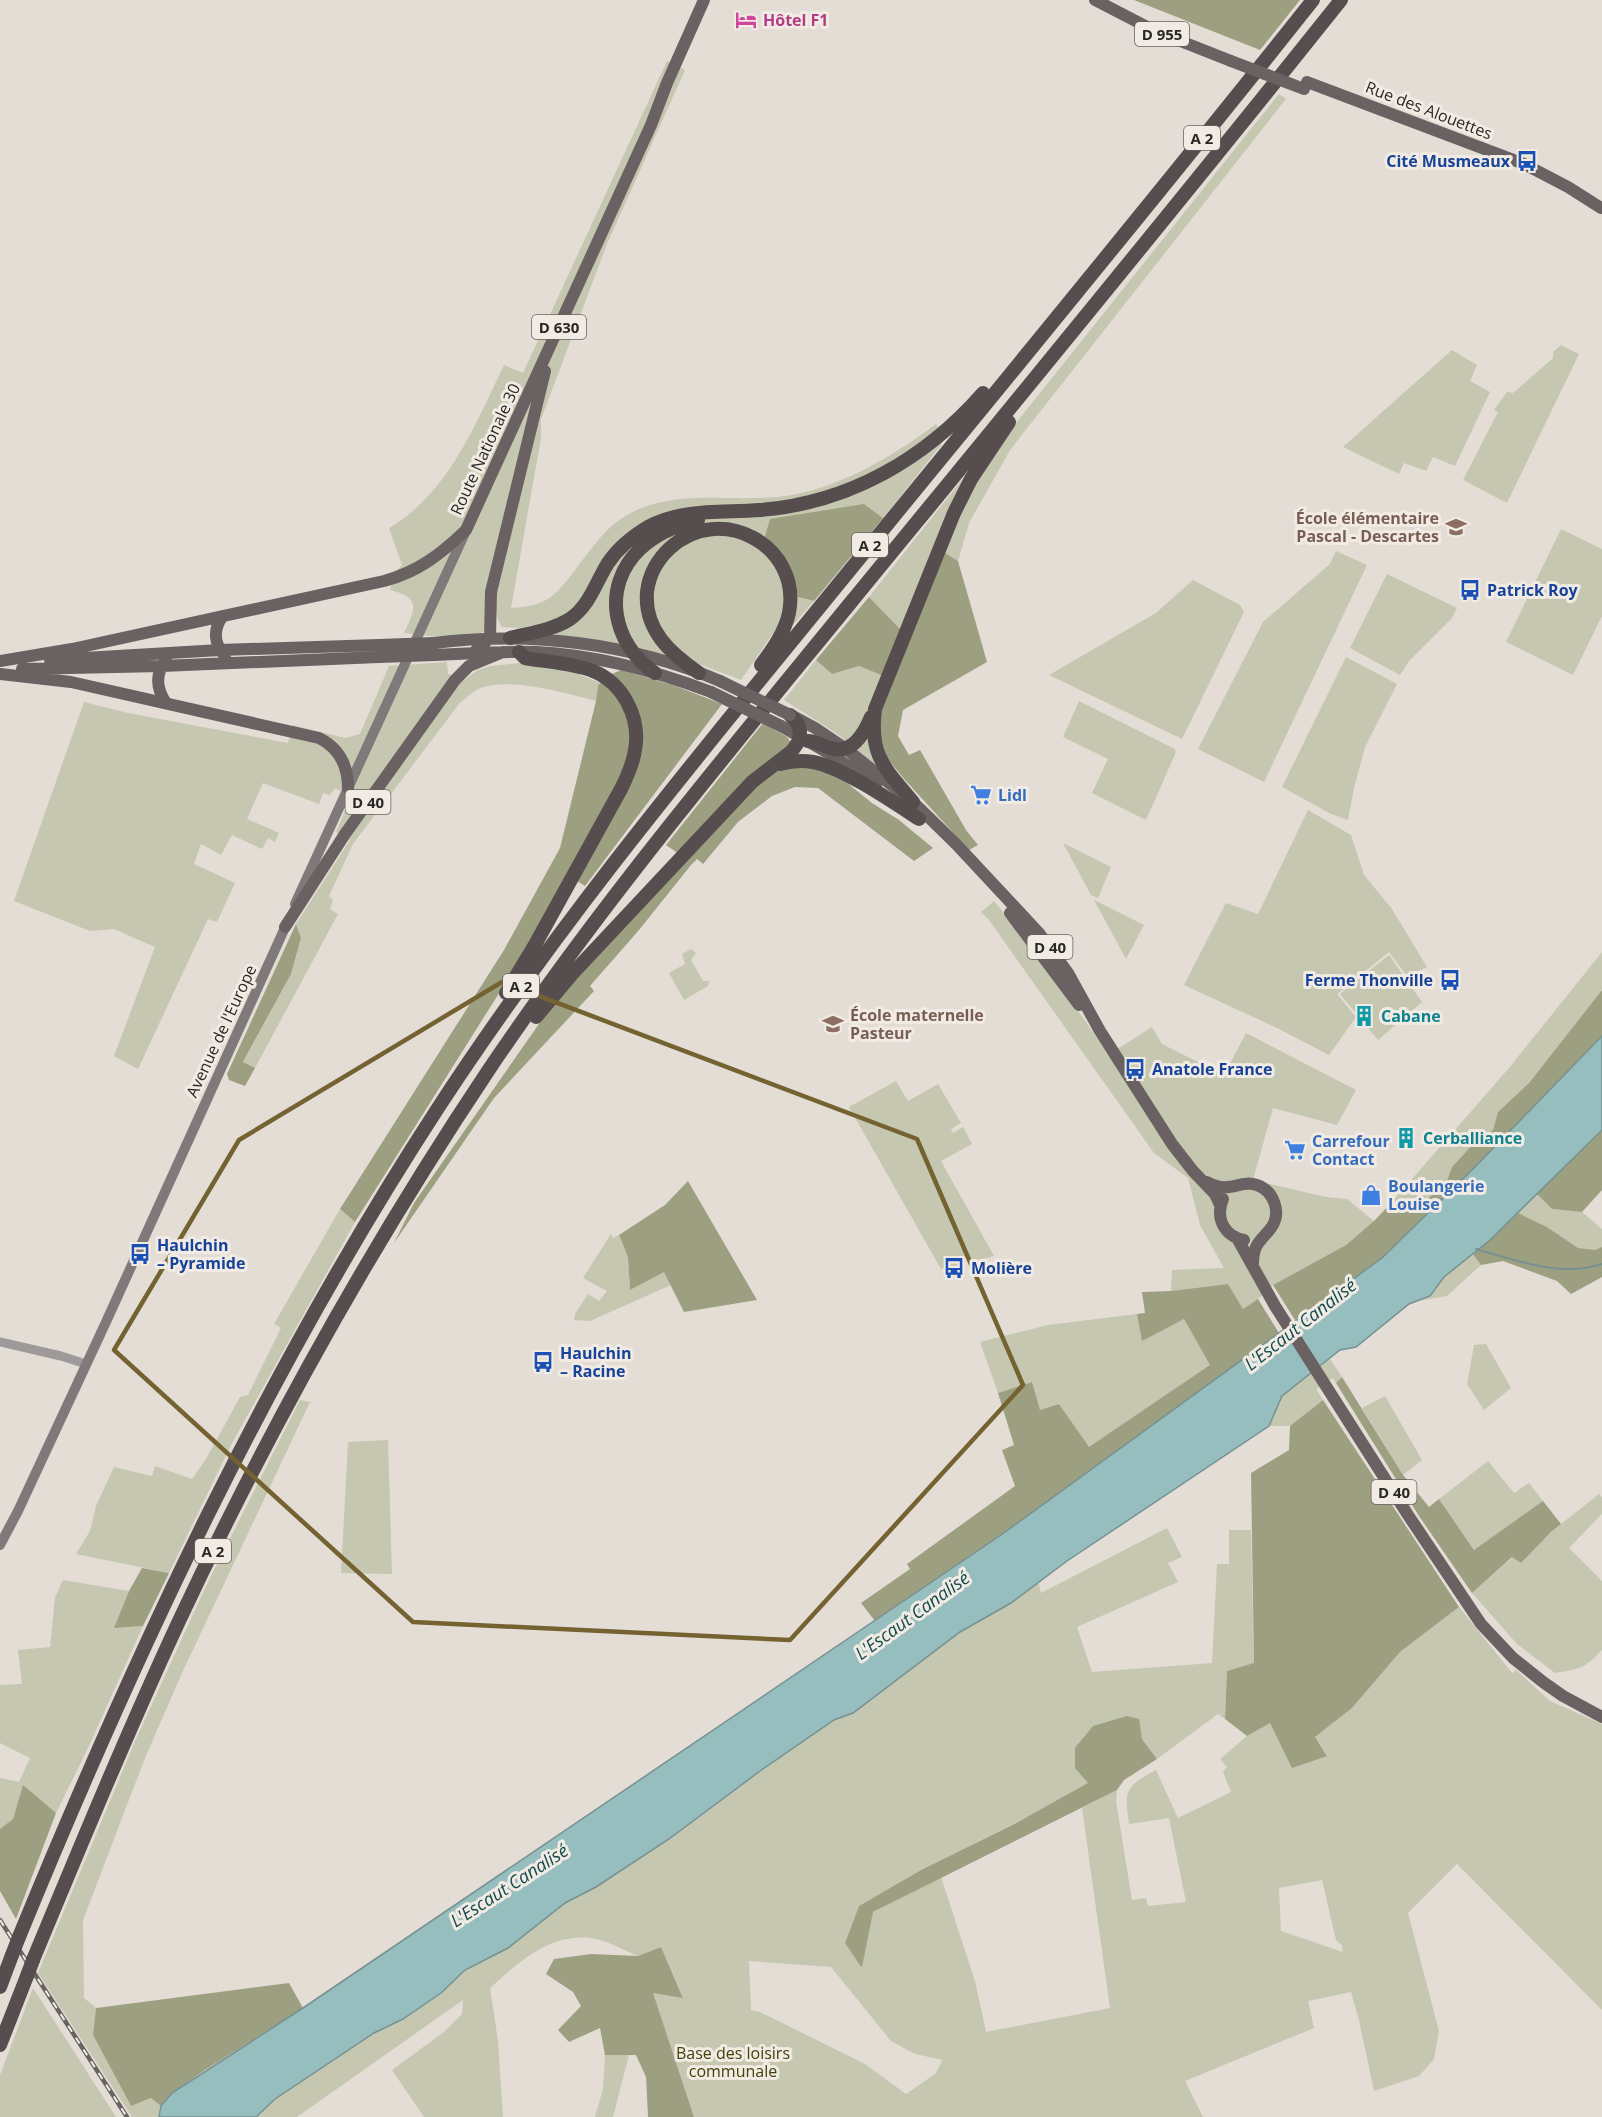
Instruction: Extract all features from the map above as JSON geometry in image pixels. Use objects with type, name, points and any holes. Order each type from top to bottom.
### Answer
[{"type":"highway","name":"A 2","points":[[0,1987],[19,1936],[116,1707],[209,1510],[268,1395],[314,1313],[383,1195],[440,1105],[561,930],[683,774],[1313,0]]},
{"type":"highway","name":"A 2","points":[[0,2045],[33,1960],[138,1711],[227,1522],[349,1294],[458,1118],[553,979],[667,828],[1341,0]]},
{"type":"highway","points":[[655,673],[634,654],[619,629],[615,603],[621,576],[635,554],[655,537],[681,525],[705,518],[785,507],[825,498],[873,479],[904,462],[933,442],[959,419],[1024,347],[1058,316]]},
{"type":"highway","points":[[804,738],[833,750],[846,749],[861,736],[875,709],[954,513],[971,479],[1009,423],[1056,361],[1078,325]]},
{"type":"highway","points":[[510,638],[557,625],[576,614],[586,603],[616,554],[633,537],[651,526],[687,514],[750,511]]},
{"type":"highway","points":[[683,774],[713,728],[772,650],[789,614],[788,581],[777,559],[758,541],[734,530],[714,528],[699,531],[682,539],[662,556],[649,583],[648,608],[655,632],[668,649],[699,673]]},
{"type":"highway","points":[[440,1105],[467,1054],[542,933],[621,789],[636,750],[632,712],[625,698],[613,684],[588,669],[525,658],[519,652]]},
{"type":"highway","points":[[875,709],[873,734],[878,755],[888,772],[913,802]]},
{"type":"highway","points":[[785,720],[798,724],[804,738]]},
{"type":"highway","points":[[458,1118],[572,974],[752,782],[792,751],[804,738]]},
{"type":"highway","points":[[773,767],[800,760],[823,764],[869,788],[919,819]]},
{"type":"main road","name":"Route Nationale 30","points":[[348,788],[651,125],[670,75],[704,0]]},
{"type":"main road","name":"Route Nationale 30","points":[[651,125],[713,0]]},
{"type":"main road","name":"D 955","points":[[1095,0],[1150,28],[1233,58]]},
{"type":"main road","name":"D 955","points":[[1105,0],[1233,58]]},
{"type":"main road","name":"Rue des Alouettes","points":[[1233,58],[1508,166],[1601,209]]},
{"type":"main road","points":[[473,653],[490,638],[491,592],[551,344]]},
{"type":"main road","name":"D 40","points":[[0,661],[55,652],[399,577],[436,558],[466,530]]},
{"type":"main road","points":[[220,650],[215,633],[222,616]]},
{"type":"main road","name":"D 40","points":[[0,669],[162,666],[247,661],[434,649],[490,638],[562,640],[634,654],[699,673],[720,681],[785,720]]},
{"type":"main road","points":[[434,649],[444,645],[454,654],[459,666],[455,680]]},
{"type":"main road","name":"D 40","points":[[0,661],[220,650],[379,651]]},
{"type":"main road","name":"D 40","points":[[220,650],[230,659],[247,661]]},
{"type":"main road","name":"D 40","points":[[285,927],[345,834],[455,680],[469,666],[504,652]]},
{"type":"main road","name":"D 40","points":[[454,654],[519,652],[582,658],[655,673],[785,720],[815,728],[846,749],[913,802],[956,844],[1039,933],[1068,973],[1100,1031],[1172,1144],[1215,1194],[1220,1205]]},
{"type":"main road","points":[[166,703],[160,693],[158,675],[162,666],[176,653]]},
{"type":"main road","points":[[0,674],[51,679],[319,738],[340,754],[348,775],[348,788]]},
{"type":"main road","name":"D 40","points":[[804,738],[868,780],[919,819],[988,885],[1100,1031]]},
{"type":"main road","name":"Avenue de l'Europe","points":[[0,1545],[33,1462],[120,1286],[348,788]]},
{"type":"main road","points":[[1202,1180],[1216,1187],[1234,1188]]},
{"type":"main road","points":[[1254,1269],[1254,1251],[1263,1236],[1271,1229],[1276,1208],[1272,1197],[1264,1189],[1253,1184],[1234,1188],[1225,1195],[1220,1205],[1222,1225],[1228,1233],[1237,1238],[1250,1240],[1263,1236]]},
{"type":"main road","name":"D 40","points":[[1237,1238],[1275,1306],[1425,1541],[1486,1630],[1519,1663],[1557,1692],[1602,1717]]},
{"type":"main road","name":"D 40","points":[[1463,1596],[1495,1631],[1533,1666],[1602,1711]]},
{"type":"street","points":[[0,1342],[82,1363]]},
{"type":"highlighted area","points":[[502,982],[917,1139],[1023,1385],[790,1640],[413,1622],[114,1350],[239,1140]]},
{"type":"green space","points":[[1134,0],[1300,0],[1260,50]]},
{"type":"green space","points":[[667,61],[685,70],[607,244],[541,419],[541,438],[511,608],[533,605],[550,598],[611,527],[620,519],[644,507],[660,502],[693,498],[776,497],[818,489],[881,461],[936,424],[939,430],[933,435],[942,444],[883,518],[864,504],[794,596],[814,601],[787,632],[777,627],[741,680],[691,661],[666,658],[608,642],[545,633],[543,623],[520,628],[502,627],[497,614],[497,592],[528,466],[484,631],[467,637],[404,633],[413,606],[407,597],[390,590],[395,572],[402,565],[389,528],[410,514],[444,477],[471,433],[504,365],[523,373]]},
{"type":"green space","points":[[1279,94],[1286,99],[1010,450],[969,523],[958,561],[945,554],[887,758],[877,766],[836,733],[784,700],[816,660],[832,674],[859,666],[883,675],[902,631],[869,597],[968,472],[1004,438]]},
{"type":"green space","points":[[1561,345],[1579,354],[1507,503],[1463,480],[1498,412],[1494,410],[1507,392],[1513,393],[1553,358],[1553,352]]},
{"type":"green space","points":[[1452,350],[1477,365],[1470,381],[1490,392],[1455,466],[1433,457],[1426,471],[1404,463],[1399,474],[1343,447]]},
{"type":"green space","points":[[864,504],[883,518],[814,601],[794,596],[764,540],[770,519]]},
{"type":"green space","points":[[1561,529],[1602,549],[1602,616],[1573,675],[1506,642]]},
{"type":"green space","points":[[1336,551],[1367,565],[1264,782],[1198,749],[1263,622],[1330,564]]},
{"type":"green space","points":[[945,553],[958,561],[987,662],[903,710],[898,736],[909,755],[920,750],[966,830],[978,845],[969,850],[887,758],[878,730],[883,701]]},
{"type":"green space","points":[[1387,574],[1457,608],[1452,618],[1409,661],[1400,675],[1350,648]]},
{"type":"green space","points":[[1193,580],[1240,605],[1244,612],[1182,739],[1049,675],[1156,613]]},
{"type":"green space","points":[[869,597],[902,631],[884,676],[859,666],[832,674],[816,660]]},
{"type":"green space","points":[[1346,657],[1397,684],[1365,747],[1348,820],[1331,814],[1282,787]]},
{"type":"green space","points":[[447,662],[448,673],[460,683],[478,670],[519,663],[562,667],[600,683],[596,701],[537,687],[505,684],[478,689],[459,704],[353,844],[329,896],[333,900],[330,909],[338,914],[255,1068],[243,1063],[291,974],[301,938],[296,924],[350,840],[336,832],[351,797],[335,788],[330,795],[323,793],[319,804],[263,783],[247,819],[279,833],[275,842],[268,838],[262,849],[232,835],[221,855],[201,844],[194,864],[235,883],[217,922],[208,919],[138,1069],[114,1056],[155,947],[114,929],[90,931],[14,901],[84,702],[128,713],[288,743],[292,725],[345,738],[360,734],[389,666]]},
{"type":"green space","points":[[621,670],[673,685],[722,704],[585,886],[568,875],[535,936],[355,1222],[340,1209],[504,950],[560,848],[598,685]]},
{"type":"green space","points":[[1079,701],[1175,749],[1176,752],[1146,820],[1092,793],[1108,759],[1063,737]]},
{"type":"green space","points":[[763,723],[787,737],[790,747],[802,766],[819,769],[846,782],[933,848],[914,861],[818,788],[795,787],[772,796],[738,822],[703,864],[697,859],[691,865],[590,986],[594,991],[494,1098],[394,1243],[414,1203],[555,1001],[686,859],[666,845]]},
{"type":"green space","points":[[1308,810],[1351,835],[1364,875],[1392,909],[1427,967],[1407,976],[1389,952],[1337,994],[1356,1017],[1329,1055],[1184,985],[1226,903],[1258,914]]},
{"type":"green space","points":[[1063,843],[1111,867],[1098,898],[1091,895]]},
{"type":"green space","points":[[1094,900],[1144,925],[1126,959]]},
{"type":"green space","points":[[994,901],[1053,976],[1108,1055],[1152,1027],[1162,1044],[1224,1075],[1246,1033],[1356,1090],[1337,1125],[1273,1108],[1253,1180],[1326,1197],[1347,1199],[1374,1221],[1346,1245],[1273,1285],[1243,1309],[1228,1284],[1171,1291],[1172,1270],[1224,1268],[1200,1225],[1188,1178],[1154,1153],[989,920],[981,912]]},
{"type":"green space","points":[[296,924],[301,938],[291,974],[243,1062],[255,1068],[245,1086],[229,1080],[227,1074]]},
{"type":"green space","points":[[691,949],[696,953],[691,960],[703,981],[709,981],[708,986],[684,1000],[669,973],[685,964],[682,954]]},
{"type":"green space","points":[[1602,952],[1602,990],[1529,1083],[1498,1112],[1493,1130],[1474,1143],[1452,1167],[1446,1183],[1412,1212],[1391,1203],[1509,1068]]},
{"type":"green space","points":[[1389,955],[1422,1002],[1378,1040],[1340,994]]},
{"type":"green space","points":[[1602,990],[1602,1036],[1474,1168],[1382,1258],[1295,1320],[1273,1285],[1346,1245],[1391,1203],[1412,1212],[1446,1183],[1452,1167],[1474,1143],[1493,1130],[1498,1112],[1529,1083]]},
{"type":"green space","points":[[896,1081],[908,1101],[938,1084],[961,1123],[951,1129],[953,1133],[963,1127],[972,1144],[941,1161],[994,1256],[974,1261],[962,1258],[958,1265],[941,1269],[849,1107]]},
{"type":"green space","points":[[1602,1130],[1602,1190],[1582,1212],[1552,1209],[1537,1194]]},
{"type":"green space","points":[[688,1181],[757,1300],[684,1312],[664,1272],[630,1290],[628,1257],[619,1235],[665,1205]]},
{"type":"green space","points":[[1537,1194],[1552,1209],[1582,1212],[1602,1229],[1602,1247],[1595,1250],[1578,1248],[1547,1227],[1518,1213]]},
{"type":"green space","points":[[340,1209],[355,1222],[232,1443],[169,1573],[76,1554],[90,1531],[96,1506],[114,1467],[152,1476],[155,1466],[192,1479],[206,1459],[240,1397],[248,1395],[281,1328],[274,1324]]},
{"type":"green space","points":[[1518,1213],[1547,1227],[1578,1248],[1595,1250],[1602,1247],[1602,1277],[1571,1294],[1557,1281],[1503,1261],[1481,1265],[1473,1254]]},
{"type":"green space","points":[[611,1234],[613,1238],[619,1235],[628,1257],[630,1290],[664,1271],[671,1285],[590,1321],[574,1320],[575,1314],[588,1294],[599,1301],[607,1291],[583,1278]]},
{"type":"green space","points":[[1473,1254],[1481,1265],[1447,1296],[1418,1301],[1430,1296],[1444,1277]]},
{"type":"green space","points":[[1228,1284],[1243,1309],[1258,1299],[1279,1333],[1001,1535],[875,1621],[861,1603],[910,1569],[907,1564],[1015,1486],[1002,1450],[1014,1445],[998,1393],[1032,1382],[1040,1410],[1059,1404],[1089,1447],[1210,1365],[1184,1319],[1142,1341],[1137,1314],[1145,1313],[1142,1292]]},
{"type":"green space","points":[[1137,1314],[1142,1340],[1184,1319],[1211,1365],[1089,1448],[1059,1404],[1040,1411],[1032,1382],[998,1393],[980,1342],[1048,1325]]},
{"type":"green space","points":[[1486,1344],[1511,1388],[1484,1410],[1467,1384],[1474,1345]]},
{"type":"green space","points":[[1330,1359],[1342,1377],[1336,1383],[1333,1378],[1316,1389],[1323,1400],[1290,1426],[1269,1426],[1282,1396]]},
{"type":"green space","points":[[1342,1377],[1403,1475],[1429,1507],[1439,1499],[1474,1550],[1543,1501],[1561,1524],[1521,1563],[1512,1557],[1472,1593],[1419,1516],[1336,1383]]},
{"type":"green space","points":[[1385,1396],[1422,1460],[1403,1475],[1362,1408]]},
{"type":"green space","points":[[300,1400],[310,1402],[182,1673],[145,1758],[83,1920],[84,1998],[96,2008],[93,2035],[131,2106],[151,2098],[161,2106],[159,2117],[132,2117],[38,1973],[136,1739],[206,1586]]},
{"type":"green space","points":[[1323,1400],[1459,1607],[1400,1652],[1352,1708],[1315,1737],[1327,1756],[1292,1768],[1270,1723],[1247,1736],[1225,1719],[1227,1671],[1254,1663],[1251,1473],[1289,1450],[1290,1426]]},
{"type":"green space","points":[[388,1440],[392,1574],[341,1573],[348,1442]]},
{"type":"green space","points":[[1488,1461],[1514,1493],[1529,1483],[1543,1501],[1475,1551],[1439,1499]]},
{"type":"green space","points":[[1599,1494],[1602,1497],[1602,1514],[1569,1548],[1602,1581],[1602,1650],[1582,1667],[1555,1673],[1517,1644],[1472,1593],[1513,1557],[1521,1563],[1551,1532]]},
{"type":"green space","name":"Base des loisirs communale","points":[[1167,1528],[1182,1557],[1168,1563],[1178,1582],[1077,1627],[1092,1672],[1212,1663],[1217,1564],[1229,1564],[1229,1530],[1251,1530],[1254,1664],[1227,1671],[1225,1719],[1218,1714],[1157,1759],[1142,1739],[1089,1783],[1068,1796],[921,1870],[859,1906],[845,1943],[859,1964],[862,1966],[872,1913],[941,1877],[975,1981],[986,2032],[1110,2008],[1082,1808],[1117,1790],[1116,1801],[1132,1900],[1146,1898],[1148,1906],[1186,1902],[1169,1818],[1129,1824],[1127,1796],[1133,1786],[1156,1770],[1178,1818],[1231,1792],[1223,1772],[1227,1767],[1220,1759],[1247,1736],[1270,1722],[1327,1755],[1315,1737],[1352,1708],[1400,1652],[1459,1607],[1512,1673],[1516,1670],[1550,1701],[1602,1724],[1602,2010],[1457,1864],[1408,1913],[1439,2031],[1434,2059],[1419,2076],[1374,2091],[1351,1992],[1308,2001],[1314,2028],[1185,2081],[1203,2117],[694,2117],[652,1992],[683,1997],[661,1947],[638,1956],[602,1941],[575,1938],[561,1940],[535,1952],[490,1988],[498,2041],[503,2117],[424,2117],[392,2070],[444,2032],[462,2014],[463,2000],[297,2117],[256,2117],[275,2099],[374,2033],[403,2020],[441,1993],[465,1970],[526,1932],[565,1903],[596,1887],[669,1839],[760,1771],[834,1720],[853,1713],[960,1632],[1011,1603],[1038,1581],[1041,1593]],"holes":[[[1322,1880],[1336,1940],[1342,1945],[1343,1952],[1281,1931],[1279,1888]],[[749,1961],[831,1967],[891,2041],[915,2054],[943,2060],[935,2074],[906,2094],[865,2064],[760,2012],[751,2010]]]},
{"type":"green space","points":[[142,1568],[169,1573],[143,1626],[114,1628],[129,1591]]},
{"type":"green space","points":[[63,1580],[129,1591],[115,1628],[143,1626],[56,1813],[23,1786],[13,1819],[0,1829],[0,1778],[19,1782],[30,1758],[0,1743],[0,1685],[22,1684],[18,1650],[50,1647],[55,1598]]},
{"type":"green space","points":[[1127,1716],[1139,1719],[1142,1739],[1157,1759],[1124,1780],[1117,1790],[873,1912],[862,1967],[859,1964],[845,1943],[859,1906],[921,1870],[1014,1824],[1088,1783],[1075,1768],[1075,1748],[1093,1726]]},
{"type":"green space","points":[[23,1785],[56,1813],[16,1919],[0,1891],[0,1829],[13,1819]]},
{"type":"green space","points":[[661,1947],[683,1998],[653,1993],[694,2117],[648,2117],[646,2077],[636,2055],[605,2055],[600,2028],[569,2042],[558,2030],[581,2006],[573,1992],[546,1974],[554,1959],[591,1954],[638,1956]]},
{"type":"green space","points":[[289,1983],[303,2008],[205,2070],[172,2093],[161,2106],[151,2098],[131,2106],[93,2035],[96,2008]]},
{"type":"green space","points":[[33,1988],[116,2117],[0,2117],[0,2075]]},
{"type":"green space","points":[[605,2055],[629,2055],[613,2117],[595,2117],[603,2089]]},
{"type":"water","name":"L'Escaut Canalisé","points":[[1602,1036],[1602,1130],[1490,1240],[1444,1277],[1430,1296],[1409,1304],[1356,1347],[1340,1350],[1282,1396],[1269,1426],[1067,1561],[1011,1603],[960,1632],[853,1713],[834,1720],[760,1771],[669,1839],[596,1887],[565,1903],[508,1948],[465,1970],[441,1993],[403,2019],[374,2033],[275,2099],[256,2117],[159,2117],[161,2106],[172,2093],[303,2008],[1001,1535],[1382,1258],[1474,1168]]},
{"type":"waterway","points":[[1476,1249],[1555,1268],[1586,1268],[1602,1264]]},
{"type":"railway","points":[[0,1920],[127,2117]]},
{"type":"place","name":"Hôtel F1","points":[[746,20]]},
{"type":"place","name":"Cité Musmeaux","points":[[1527,161]]},
{"type":"place","name":"École élémentaire Pascal - Descartes","points":[[1456,527]]},
{"type":"place","name":"Patrick Roy","points":[[1470,590]]},
{"type":"place","name":"Lidl","points":[[981,795]]},
{"type":"place","name":"Ferme Thonville","points":[[1450,980]]},
{"type":"place","name":"Cabane","points":[[1364,1016]]},
{"type":"place","name":"École maternelle Pasteur","points":[[833,1024]]},
{"type":"place","name":"Anatole France","points":[[1135,1069]]},
{"type":"place","name":"Cerballiance","points":[[1406,1138]]},
{"type":"place","name":"Carrefour Contact","points":[[1295,1150]]},
{"type":"place","name":"Boulangerie Louise","points":[[1371,1195]]},
{"type":"place","name":"Haulchin – Pyramide","points":[[140,1254]]},
{"type":"place","name":"Molière","points":[[954,1268]]},
{"type":"place","name":"Haulchin – Racine","points":[[543,1362]]}]
